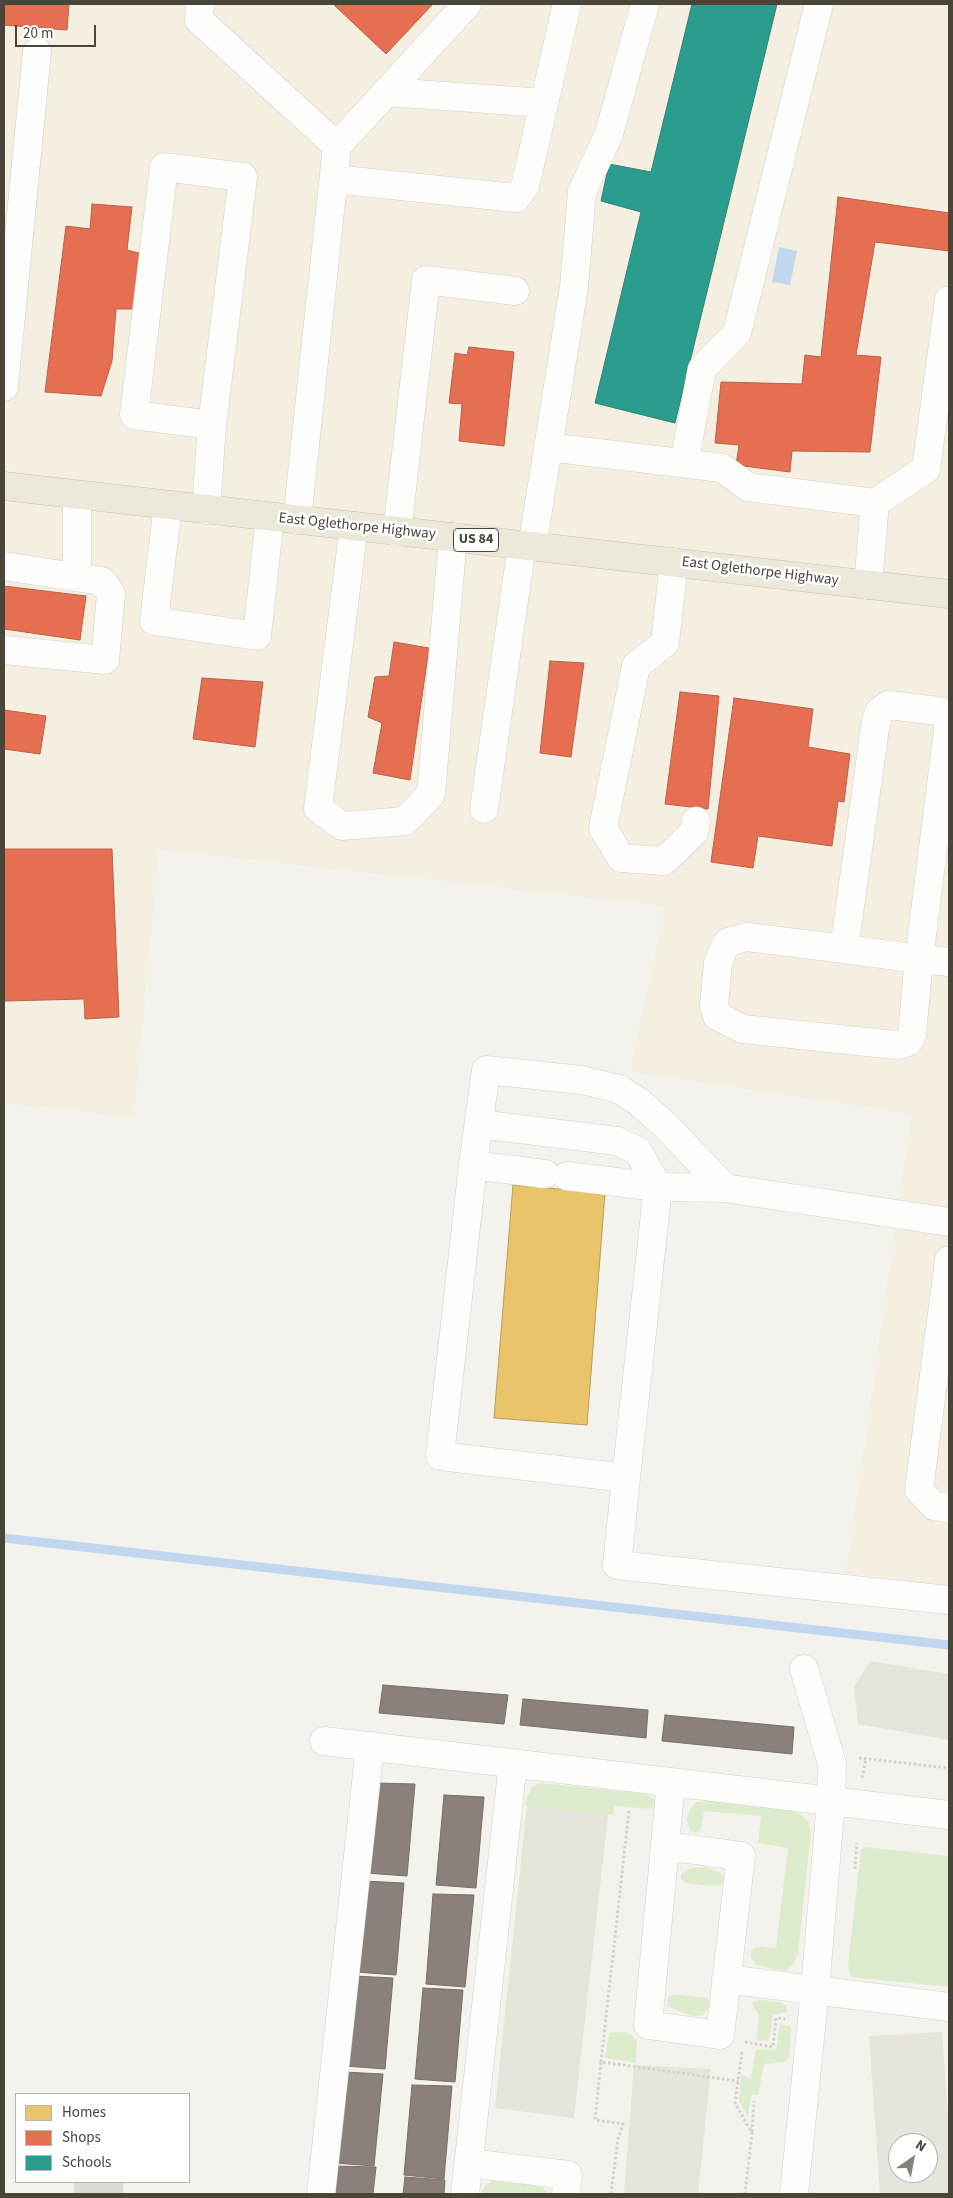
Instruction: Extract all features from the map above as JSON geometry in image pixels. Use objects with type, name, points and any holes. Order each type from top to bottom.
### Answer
[{"type":"highway","name":"East Oglethorpe Highway","points":[[4,486],[949,594]]},
{"type":"lane","points":[[200,4],[199,20],[337,146]]},
{"type":"lane","points":[[297,520],[337,146],[467,4]]},
{"type":"lane","points":[[334,179],[516,198],[525,186],[567,4]]},
{"type":"lane","points":[[484,810],[527,546],[548,447],[574,287],[582,192],[609,134],[645,4]]},
{"type":"lane","points":[[684,463],[702,369],[737,333],[819,4]]},
{"type":"lane","points":[[4,387],[37,52]]},
{"type":"lane","points":[[387,92],[544,103]]},
{"type":"lane","points":[[206,510],[212,425],[242,177],[164,167],[134,415],[212,425]]},
{"type":"lane","points":[[397,532],[426,280],[515,290]]},
{"type":"lane","points":[[548,447],[722,468],[748,487],[875,503],[926,470],[949,300]]},
{"type":"lane","points":[[75,577],[77,561],[77,495]]},
{"type":"lane","points":[[868,585],[875,503]]},
{"type":"lane","points":[[168,505],[154,621],[258,636],[270,517]]},
{"type":"lane","points":[[354,526],[318,808],[342,826],[405,821],[431,794],[453,537]]},
{"type":"lane","points":[[674,562],[665,643],[636,666],[602,828],[621,858],[664,861],[694,832],[696,821]]},
{"type":"lane","points":[[4,566],[102,581],[111,594],[105,660],[4,650]]},
{"type":"lane","points":[[844,949],[876,721],[879,712],[888,705],[939,711],[947,716],[949,722],[919,959],[912,1035],[908,1042],[899,1045],[743,1029],[717,1016],[714,1005],[718,962],[728,942],[747,937],[919,959],[949,962]]},
{"type":"lane","points":[[626,1478],[440,1456],[473,1165],[486,1070],[582,1080],[618,1089],[639,1102],[666,1126],[725,1188]]},
{"type":"lane","points":[[479,1124],[617,1142],[638,1151],[658,1188],[617,1565],[949,1600]]},
{"type":"lane","points":[[473,1165],[658,1188],[725,1188],[949,1222]]},
{"type":"lane","points":[[949,1260],[919,1490],[934,1506],[949,1508]]},
{"type":"lane","points":[[794,2194],[815,1990],[831,1801],[832,1764],[804,1670]]},
{"type":"lane","points":[[324,1741],[949,1815]]},
{"type":"lane","points":[[321,2194],[370,1746]]},
{"type":"lane","points":[[465,2194],[513,1763]]},
{"type":"lane","points":[[665,1846],[740,1856],[720,2035],[648,2025],[671,1782]]},
{"type":"lane","points":[[726,1979],[949,2007]]},
{"type":"lane","points":[[469,2163],[568,2175],[566,2194]]},
{"type":"path","points":[[851,1757],[949,1768]]},
{"type":"path","points":[[860,1786],[866,1759]]},
{"type":"path","points":[[611,2194],[618,2138],[623,2124],[594,2120],[629,1811]]},
{"type":"path","points":[[752,2133],[735,2103],[743,2042],[773,2047],[776,2018],[788,2019]]},
{"type":"path","points":[[601,2062],[738,2081]]},
{"type":"path","points":[[745,2194],[754,2101]]},
{"type":"shaded area","points":[[4,4],[949,4],[949,1585],[846,1573],[912,1114],[630,1071],[665,906],[159,849],[134,1117],[4,1103]]},
{"type":"shaded area","points":[[870,1661],[949,1674],[949,1740],[858,1724],[854,1687]]},
{"type":"shaded area","points":[[528,1795],[609,1807],[574,2118],[495,2108]]},
{"type":"shaded area","points":[[942,2032],[949,2131],[949,2194],[880,2194],[869,2036]]},
{"type":"shaded area","points":[[634,2065],[711,2069],[698,2194],[624,2194]]},
{"type":"green space","points":[[540,1783],[645,1794],[655,1799],[656,1806],[652,1809],[614,1806],[613,1815],[524,1805],[532,1787]]},
{"type":"green space","points":[[711,1801],[789,1809],[800,1814],[808,1821],[811,1833],[798,1953],[793,1965],[785,1971],[756,1965],[751,1956],[751,1951],[757,1947],[776,1948],[788,1848],[758,1843],[761,1816],[704,1811],[701,1828],[696,1833],[690,1830],[687,1820],[689,1811],[696,1802]]},
{"type":"green space","points":[[864,1847],[949,1856],[949,1987],[851,1977],[848,1966],[861,1850]]},
{"type":"green space","points":[[706,1867],[721,1873],[725,1879],[722,1885],[712,1886],[685,1883],[681,1879],[681,1874],[689,1869]]},
{"type":"green space","points":[[679,1995],[706,1998],[713,2001],[703,2015],[692,2016],[667,2006],[669,1996]]},
{"type":"green space","points":[[761,2000],[779,2002],[786,2006],[788,2012],[773,2015],[769,2041],[756,2040],[759,2015],[751,2003]]},
{"type":"green space","points":[[780,2023],[791,2027],[789,2058],[784,2062],[764,2064],[758,2095],[751,2095],[748,2117],[739,2101],[741,2075],[751,2078],[756,2049],[776,2050]]},
{"type":"green space","points":[[625,2032],[631,2034],[637,2042],[636,2063],[605,2058],[609,2033]]},
{"type":"green space","points":[[494,2180],[535,2185],[545,2189],[548,2194],[484,2194],[481,2191]]},
{"type":"water","points":[[779,247],[797,251],[790,285],[772,282]]},
{"type":"building: Homes","points":[[513,1185],[605,1193],[587,1425],[494,1418]]},
{"type":"building: Shops","points":[[4,4],[69,4],[67,30],[4,25]]},
{"type":"building: Shops","points":[[333,4],[433,4],[386,54]]},
{"type":"building: Shops","points":[[838,197],[949,213],[949,251],[875,242],[856,355],[881,357],[870,452],[792,451],[790,472],[736,465],[739,445],[715,443],[721,382],[802,384],[805,355],[821,357]]},
{"type":"building: Shops","points":[[92,204],[132,207],[127,250],[151,256],[143,309],[116,309],[112,361],[101,396],[45,392],[66,226],[90,229]]},
{"type":"building: Shops","points":[[469,347],[514,352],[504,446],[459,441],[462,404],[449,403],[455,353],[467,355]]},
{"type":"building: Shops","points":[[4,586],[86,596],[80,640],[4,629]]},
{"type":"building: Shops","points":[[394,642],[429,648],[410,780],[373,773],[382,723],[368,717],[375,677],[389,676]]},
{"type":"building: Shops","points":[[550,661],[584,663],[571,757],[540,753]]},
{"type":"building: Shops","points":[[202,678],[263,682],[255,747],[193,739]]},
{"type":"building: Shops","points":[[680,692],[719,696],[708,809],[665,804]]},
{"type":"building: Shops","points":[[734,698],[813,709],[808,747],[850,754],[844,802],[838,801],[832,846],[758,836],[753,868],[711,862]]},
{"type":"building: Shops","points":[[4,710],[46,716],[40,754],[4,749]]},
{"type":"building: Shops","points":[[4,849],[112,849],[119,1017],[85,1019],[84,999],[4,1001]]},
{"type":"building: Schools","points":[[692,4],[777,4],[675,423],[595,403],[641,212],[601,201],[609,164],[651,172]]},
{"type":"building: Industry","points":[[383,1685],[508,1695],[504,1724],[379,1713]]},
{"type":"building: Industry","points":[[523,1699],[648,1710],[646,1738],[520,1725]]},
{"type":"building: Industry","points":[[665,1715],[794,1727],[792,1754],[662,1741]]},
{"type":"building: Industry","points":[[374,1783],[415,1784],[407,1876],[366,1873]]},
{"type":"building: Industry","points":[[444,1795],[484,1797],[476,1888],[436,1885]]},
{"type":"building: Industry","points":[[364,1881],[404,1883],[396,1975],[356,1972]]},
{"type":"building: Industry","points":[[433,1894],[474,1895],[465,1987],[426,1984]]},
{"type":"building: Industry","points":[[353,1976],[393,1978],[385,2069],[345,2066]]},
{"type":"building: Industry","points":[[423,1988],[463,1990],[455,2082],[415,2079]]},
{"type":"building: Industry","points":[[343,2072],[383,2074],[374,2166],[335,2163]]},
{"type":"building: Industry","points":[[412,2085],[452,2086],[444,2179],[404,2175]]},
{"type":"building: Industry","points":[[335,2166],[376,2167],[373,2194],[333,2194]]},
{"type":"building: Industry","points":[[405,2177],[445,2180],[444,2194],[403,2194]]},
{"type":"building: Other","points":[[75,2183],[123,2183],[122,2194],[74,2194]]},
{"type":"waterway","points":[[4,1538],[949,1645]]}]
